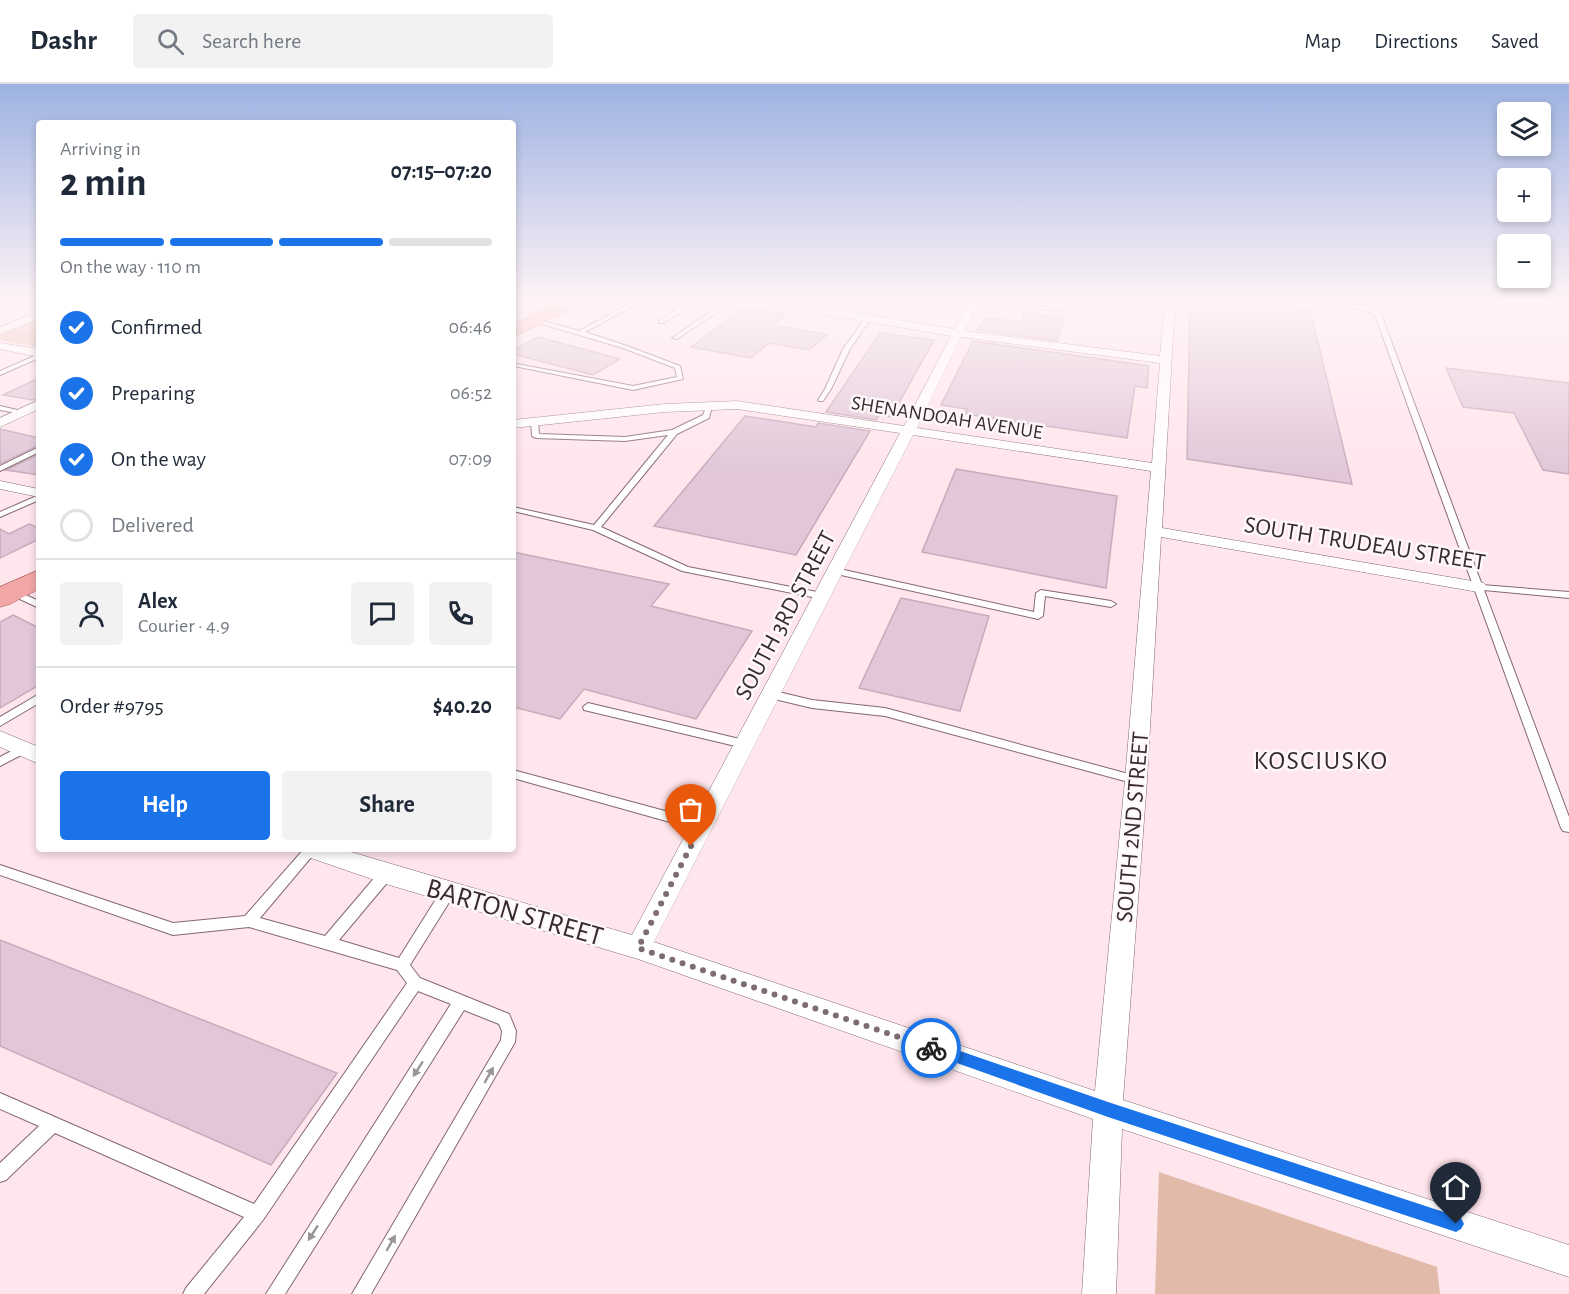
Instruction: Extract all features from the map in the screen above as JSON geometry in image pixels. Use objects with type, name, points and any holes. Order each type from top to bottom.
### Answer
[{"type":"street","name":"SOUTH 3RD STREET","points":[[638,948],[909,430],[943,359]]},
{"type":"street","points":[[1162,359],[1166,360]]},
{"type":"street","name":"SOUTH 2ND STREET","points":[[1099,1294],[1108,1110],[1136,780],[1166,360]]},
{"type":"street","points":[[0,423],[36,405]]},
{"type":"street","name":"SHENANDOAH AVENUE","points":[[516,424],[664,408],[737,405],[1159,468]]},
{"type":"street","points":[[0,485],[36,494]]},
{"type":"street","name":"SOUTH TRUDEAU STREET","points":[[1154,531],[1478,587]]},
{"type":"street","points":[[0,738],[30,753]]},
{"type":"street","name":"BARTON STREET","points":[[322,852],[386,874],[638,948],[1108,1110],[1569,1261]]},
{"type":"lane","points":[[0,373],[28,359]]},
{"type":"lane","points":[[517,366],[633,388],[681,378],[678,367],[660,359]]},
{"type":"lane","points":[[821,400],[829,390],[841,359]]},
{"type":"lane","points":[[1395,359],[1567,828]]},
{"type":"lane","points":[[534,422],[536,436],[624,439],[674,432],[706,416],[709,406]]},
{"type":"lane","points":[[0,408],[22,412]]},
{"type":"lane","points":[[596,528],[674,432]]},
{"type":"lane","points":[[0,469],[36,451]]},
{"type":"lane","points":[[0,515],[36,497]]},
{"type":"lane","points":[[516,510],[596,528],[685,569],[822,596]]},
{"type":"lane","points":[[835,571],[1038,616],[1041,592],[1111,604]]},
{"type":"lane","name":"SOUTH TRUDEAU STREET","points":[[1478,587],[1569,595]]},
{"type":"lane","points":[[770,694],[812,704],[885,712],[1136,780]]},
{"type":"lane","points":[[0,722],[36,700]]},
{"type":"lane","points":[[588,707],[744,744]]},
{"type":"lane","points":[[0,762],[30,753]]},
{"type":"lane","points":[[516,775],[702,826]]},
{"type":"lane","points":[[249,921],[310,852]]},
{"type":"lane","points":[[0,869],[173,929],[249,921],[402,965],[415,983],[504,1019],[509,1030],[508,1042],[362,1294]]},
{"type":"lane","points":[[328,943],[386,874]]},
{"type":"lane","points":[[402,965],[448,892]]},
{"type":"lane","points":[[192,1294],[256,1214],[415,983]]},
{"type":"lane","points":[[274,1294],[461,1002]]},
{"type":"lane","points":[[0,1101],[256,1214]]},
{"type":"lane","points":[[0,1174],[53,1124]]},
{"type":"shaded area","points":[[1159,1172],[1437,1267],[1440,1294],[1155,1294]]},
{"type":"building","points":[[534,359],[619,359],[593,375]]},
{"type":"building","points":[[862,359],[923,359],[891,417],[879,415],[876,420],[826,412]]},
{"type":"building","points":[[964,359],[1103,359],[1149,366],[1147,388],[1135,386],[1127,438],[965,414],[967,409],[941,405]]},
{"type":"building","points":[[1189,359],[1322,359],[1352,484],[1187,459]]},
{"type":"building","points":[[1446,368],[1569,383],[1569,474],[1543,470],[1514,413],[1463,407]]},
{"type":"building","points":[[36,379],[36,399],[3,395]]},
{"type":"building","points":[[745,416],[816,427],[818,423],[870,431],[796,555],[654,526]]},
{"type":"building","points":[[0,429],[36,437],[36,446],[0,464]]},
{"type":"building","points":[[36,455],[36,475],[6,470]]},
{"type":"building","points":[[956,469],[1117,496],[1106,588],[922,552]]},
{"type":"building","points":[[29,524],[36,527],[36,540],[0,558],[0,529],[9,534]]},
{"type":"building","points":[[516,553],[669,584],[651,606],[752,631],[696,719],[584,689],[560,719],[516,708]]},
{"type":"building","points":[[901,598],[989,616],[960,711],[859,688]]},
{"type":"building","points":[[13,615],[36,626],[36,687],[0,708],[0,622]]},
{"type":"building","points":[[0,940],[337,1073],[271,1165],[0,1046]]},
{"type":"way so far","points":[[691,846],[638,948],[931,1048]]},
{"type":"district","name":"KOSCIUSKO","points":[[1321,760]]},
{"type":"route","points":[[931,1048],[1108,1110],[1456,1224]]}]
